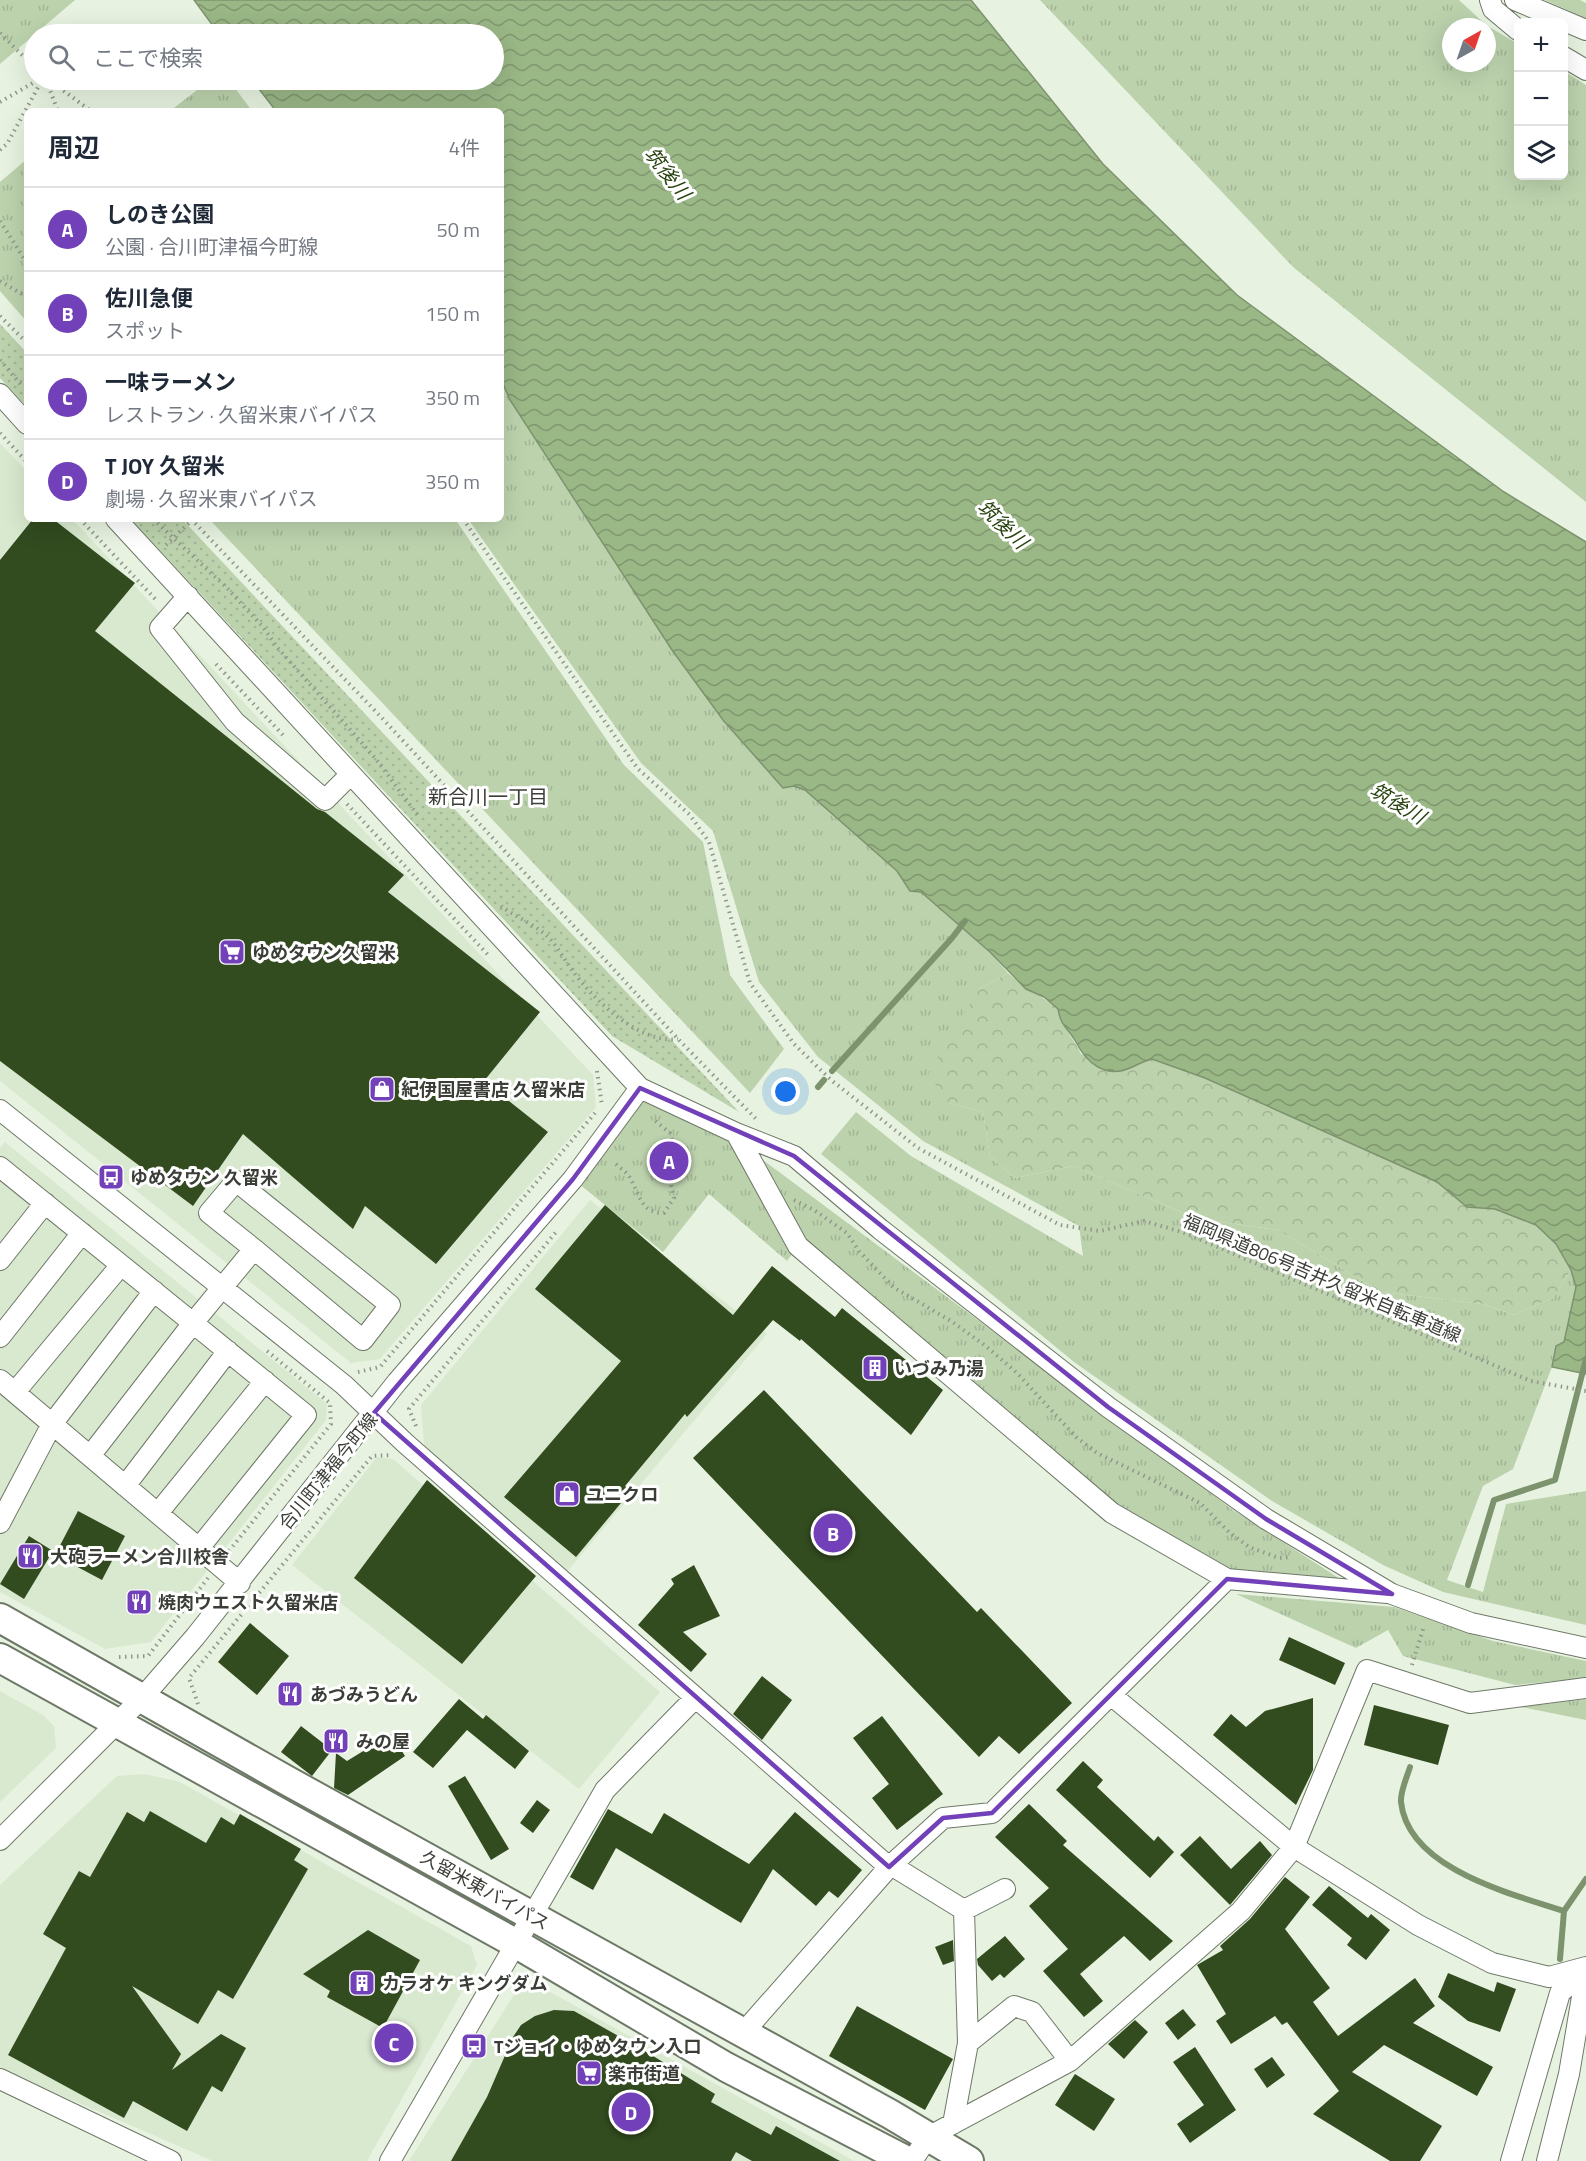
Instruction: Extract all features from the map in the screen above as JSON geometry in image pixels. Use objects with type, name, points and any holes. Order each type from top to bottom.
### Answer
[{"type":"highway","name":"久留米東バイパス","points":[[0,1618],[969,2161]]},
{"type":"highway","name":"久留米東バイパス","points":[[0,1658],[118,1721],[515,1943],[726,2067],[907,2161]]},
{"type":"street","points":[[1490,0],[1493,9],[1514,27]]},
{"type":"street","points":[[1515,0],[1586,30]]},
{"type":"street","points":[[1568,60],[1586,70]]},
{"type":"street","points":[[0,394],[24,421]]},
{"type":"street","points":[[119,522],[640,1088],[736,1133],[794,1156],[880,1229],[1108,1407],[1266,1519],[1392,1594],[1471,1623],[1586,1648]]},
{"type":"street","points":[[188,596],[160,628],[235,722],[325,800],[351,774]]},
{"type":"street","name":"合川町津福今町線","points":[[0,1840],[143,1697],[240,1583],[397,1382],[573,1179],[640,1088]]},
{"type":"street","points":[[1,1112],[327,1371],[695,1698],[890,1866],[964,1910]]},
{"type":"street","points":[[736,1133],[798,1246],[1103,1506],[1227,1579],[1392,1594]]},
{"type":"street","points":[[4,1177],[45,1203],[306,1415],[198,1548]]},
{"type":"street","points":[[236,1181],[390,1305],[363,1340],[254,1249],[209,1213],[236,1181]]},
{"type":"street","points":[[0,1260],[45,1203]]},
{"type":"street","points":[[0,1337],[82,1233]]},
{"type":"street","points":[[90,1456],[193,1323],[254,1249]]},
{"type":"street","points":[[121,1265],[7,1386],[240,1583]]},
{"type":"street","points":[[0,1523],[52,1424],[154,1292]]},
{"type":"street","points":[[125,1486],[228,1351]]},
{"type":"street","points":[[158,1514],[265,1381]]},
{"type":"street","points":[[742,2034],[890,1866],[943,1818],[992,1813],[1227,1579]]},
{"type":"street","points":[[912,2161],[928,2137],[1070,2061],[1241,1911],[1294,1847],[1367,1670],[1470,1703],[1586,1688]]},
{"type":"street","points":[[1111,1695],[1294,1847],[1418,1925],[1492,1964],[1556,1975],[1586,1968]]},
{"type":"street","points":[[390,2161],[605,1790],[695,1698]]},
{"type":"street","points":[[964,1910],[1005,1889]]},
{"type":"street","points":[[953,2124],[968,2043],[964,1910]]},
{"type":"street","points":[[1511,2161],[1560,1994],[1586,1968]]},
{"type":"street","points":[[1547,2161],[1569,2074],[1586,1973]]},
{"type":"street","points":[[968,2043],[1014,2006],[1032,2013],[1070,2061]]},
{"type":"street","points":[[0,2079],[171,2161]]},
{"type":"path","points":[[0,33],[24,57]]},
{"type":"path","points":[[0,102],[24,90]]},
{"type":"path","points":[[28,108],[38,90]]},
{"type":"path","points":[[49,90],[57,108]]},
{"type":"path","points":[[59,90],[86,108]]},
{"type":"path","points":[[0,150],[7,144],[24,115]]},
{"type":"path","points":[[0,221],[24,258]]},
{"type":"path","points":[[0,280],[24,295]]},
{"type":"path","points":[[0,316],[24,340]]},
{"type":"path","points":[[0,360],[24,388]]},
{"type":"path","points":[[0,434],[24,459]]},
{"type":"path","points":[[83,522],[171,616]]},
{"type":"path","points":[[156,522],[203,568],[227,588],[263,627],[376,759],[422,821]]},
{"type":"path","points":[[153,558],[189,522]]},
{"type":"path","points":[[193,522],[382,718],[678,1039],[762,1125]]},
{"type":"path","name":"福岡県道806号吉井久留米自転車道線","points":[[465,522],[638,769],[690,816],[709,842],[750,983],[794,1044],[831,1080],[918,1148],[1060,1225],[1100,1231],[1144,1221],[1185,1233],[1531,1381],[1586,1391]]},
{"type":"path","points":[[212,659],[285,738]]},
{"type":"path","points":[[334,791],[494,962]]},
{"type":"path","points":[[493,900],[519,920],[546,934],[560,950],[573,971],[615,1014],[638,1030],[664,1041],[678,1039]]},
{"type":"path","points":[[354,1373],[380,1367],[603,1104],[598,1072],[590,1064]]},
{"type":"path","points":[[616,1164],[632,1180],[638,1198],[645,1207],[654,1213],[664,1213],[674,1198],[668,1171],[672,1142],[670,1133],[653,1119]]},
{"type":"path","points":[[768,1191],[814,1210],[847,1233],[893,1287],[987,1347],[1017,1373],[1076,1437],[1097,1453],[1200,1503],[1229,1532],[1249,1547],[1279,1558],[1327,1555]]},
{"type":"path","points":[[417,1428],[409,1409],[557,1230]]},
{"type":"path","points":[[113,1657],[148,1656],[331,1424],[330,1402]]},
{"type":"path","points":[[200,1708],[189,1678],[372,1456],[395,1455]]},
{"type":"path","points":[[1407,1683],[1430,1608]]},
{"type":"highlighted area","points":[[640,1088],[794,1156],[1108,1407],[1266,1519],[1392,1594],[1227,1579],[992,1813],[943,1818],[889,1867],[374,1413],[573,1179]]},
{"type":"shaded area","name":"ゆめタウン久留米","points":[[0,443],[24,469],[24,522],[75,522],[593,1075],[596,1107],[380,1359],[351,1363],[0,1081]]},
{"type":"shaded area","points":[[5,1142],[327,1404],[326,1420],[151,1642],[105,1649],[0,1592],[0,1148]]},
{"type":"shaded area","points":[[590,1200],[767,1334],[566,1573],[424,1445],[421,1405]]},
{"type":"shaded area","points":[[377,1457],[393,1459],[660,1692],[579,1789],[292,1565]]},
{"type":"shaded area","points":[[0,1691],[43,1715],[54,1726],[56,1748],[0,1802]]},
{"type":"shaded area","points":[[145,1774],[180,1782],[471,1946],[477,1965],[367,2161],[213,2161],[0,2069],[0,1885],[117,1776]]},
{"type":"shaded area","name":"楽市街道","points":[[534,1983],[854,2161],[409,2161],[517,1990]]},
{"type":"green space","points":[[0,0],[75,0],[47,24],[24,24],[24,44],[0,64]]},
{"type":"green space","points":[[1040,0],[1459,0],[1478,18],[1442,18],[1442,72],[1496,72],[1496,31],[1514,42],[1514,180],[1568,180],[1568,74],[1586,85],[1586,502],[1293,267]]},
{"type":"green space","points":[[1545,0],[1580,0],[1586,3],[1586,18]]},
{"type":"green space","points":[[197,90],[236,90],[250,108],[174,108]]},
{"type":"green space","points":[[24,162],[24,319],[0,291],[0,182]]},
{"type":"green space","points":[[0,324],[24,350],[24,404],[0,378]]},
{"type":"green space","points":[[504,386],[510,400],[618,568],[723,720],[794,786],[805,790],[897,871],[910,891],[921,892],[990,952],[1008,973],[979,989],[949,1103],[983,1112],[990,1156],[1015,1178],[1074,1166],[1195,1218],[1278,1230],[1381,1292],[1483,1304],[1514,1315],[1553,1298],[1571,1270],[1576,1287],[1564,1343],[1556,1346],[1552,1367],[1513,1469],[1483,1486],[1447,1580],[1483,1592],[1506,1504],[1586,1491],[1586,1625],[1443,1592],[1383,1565],[1272,1501],[1074,1362],[821,1154],[856,1112],[911,1156],[1083,1256],[1079,1226],[923,1141],[818,1057],[759,982],[713,831],[641,763],[470,522],[504,522]]},
{"type":"green space","points":[[134,522],[185,522],[739,1112],[612,1036]]},
{"type":"green space","points":[[212,522],[457,522],[624,765],[703,842],[730,975],[784,1049],[750,1093]]},
{"type":"green space","points":[[1008,973],[1059,1010],[1062,1022],[1081,1054],[1129,1069],[1151,1059],[1205,1078],[1437,1182],[1467,1207],[1495,1209],[1536,1225],[1556,1244],[1571,1270],[1553,1298],[1514,1315],[1483,1304],[1381,1292],[1278,1230],[1195,1218],[1074,1166],[1015,1178],[990,1156],[983,1112],[949,1103],[928,1075],[979,989]]},
{"type":"green space","points":[[640,1088],[736,1133],[798,1246],[787,1261],[709,1194],[663,1252],[573,1179]]},
{"type":"green space","points":[[751,1151],[1233,1510],[1348,1584],[1231,1569],[1122,1514],[801,1237]]},
{"type":"green space","points":[[1236,1594],[1394,1607],[1493,1641],[1586,1661],[1586,1678],[1515,1685],[1403,1656],[1388,1630],[1356,1648]]},
{"type":"green space","points":[[1586,1699],[1586,1720],[1521,1707]]},
{"type":"water","name":"筑後川","points":[[194,0],[971,0],[1103,164],[1237,295],[1504,492],[1586,542],[1586,1374],[1552,1367],[1556,1346],[1564,1342],[1576,1287],[1571,1270],[1556,1244],[1536,1225],[1495,1209],[1467,1207],[1437,1182],[1205,1078],[1152,1059],[1121,1071],[1097,1067],[1085,1056],[1063,1024],[1058,1009],[1044,997],[1026,989],[990,952],[921,892],[910,891],[897,871],[805,790],[794,786],[783,788],[723,720],[672,650],[510,400],[504,386],[504,108],[274,108],[260,90],[504,90],[504,24],[212,24]]},
{"type":"building","name":"ゆめタウン久留米","points":[[31,522],[57,522],[135,583],[95,631],[317,809],[325,812],[404,875],[388,892],[540,1012],[484,1081],[548,1132],[436,1264],[365,1206],[353,1229],[243,1134],[193,1206],[0,1061],[0,560]]},
{"type":"building","points":[[605,1205],[733,1315],[772,1266],[835,1317],[842,1308],[943,1390],[911,1435],[801,1339],[800,1341],[773,1320],[687,1417],[685,1414],[625,1486],[631,1491],[576,1557],[504,1497],[621,1361],[535,1289]]},
{"type":"building","points":[[764,1390],[977,1612],[981,1608],[1072,1703],[1019,1754],[999,1736],[979,1757],[693,1458]]},
{"type":"building","points":[[427,1480],[536,1576],[462,1664],[354,1578]]},
{"type":"building","points":[[78,1511],[125,1536],[102,1580],[55,1555]]},
{"type":"building","points":[[29,1536],[53,1551],[24,1599],[0,1584]]},
{"type":"building","points":[[694,1565],[720,1616],[683,1632],[707,1654],[691,1672],[638,1625],[674,1584],[671,1579]]},
{"type":"building","points":[[250,1623],[289,1656],[257,1695],[218,1662]]},
{"type":"building","points":[[1289,1637],[1345,1663],[1335,1685],[1279,1660]]},
{"type":"building","points":[[762,1676],[792,1700],[762,1740],[733,1714]]},
{"type":"building","points":[[1313,1698],[1313,1770],[1296,1805],[1213,1735],[1231,1714],[1246,1727],[1265,1711]]},
{"type":"building","points":[[459,1699],[483,1719],[486,1715],[529,1751],[515,1769],[467,1730],[433,1768],[413,1752]]},
{"type":"building","points":[[1374,1705],[1449,1725],[1438,1765],[1364,1745]]},
{"type":"building","points":[[882,1716],[943,1794],[897,1830],[872,1798],[889,1784],[853,1738]]},
{"type":"building","points":[[301,1726],[332,1750],[312,1776],[281,1752]]},
{"type":"building","points":[[391,1734],[405,1756],[348,1795],[334,1788],[336,1753],[347,1761]]},
{"type":"building","points":[[1083,1761],[1103,1780],[1097,1787],[1154,1841],[1158,1836],[1174,1852],[1150,1878],[1056,1790]]},
{"type":"building","points":[[465,1776],[509,1849],[491,1860],[448,1786]]},
{"type":"building","points":[[537,1800],[550,1810],[533,1833],[520,1823]]},
{"type":"building","points":[[1029,1804],[1067,1841],[1063,1845],[1173,1941],[1150,1961],[1124,1936],[1080,1974],[1103,2001],[1084,2017],[1043,1971],[1068,1949],[1029,1906],[1049,1888],[995,1837]]},
{"type":"building","points":[[608,1809],[652,1834],[664,1813],[749,1864],[795,1812],[862,1870],[838,1898],[829,1891],[816,1906],[773,1869],[741,1923],[616,1848],[593,1890],[570,1877]]},
{"type":"building","points":[[150,1811],[206,1843],[221,1817],[234,1825],[240,1814],[301,1849],[294,1860],[308,1869],[233,1999],[218,1990],[198,2024],[132,1986],[181,2054],[172,2070],[221,2034],[246,2048],[222,2092],[212,2086],[187,2131],[133,2101],[124,2118],[8,2055],[66,1948],[43,1934],[79,1871],[90,1877],[127,1812],[144,1822]]},
{"type":"building","points":[[1200,1836],[1231,1869],[1260,1841],[1272,1855],[1230,1905],[1180,1855]]},
{"type":"building","points":[[1285,1877],[1310,1897],[1285,1929],[1330,1988],[1313,2002],[1338,2036],[1415,1978],[1435,2006],[1413,2023],[1493,2067],[1477,2096],[1384,2045],[1352,2072],[1442,2126],[1420,2161],[1390,2161],[1313,2114],[1339,2091],[1287,2022],[1282,2025],[1275,2016],[1231,2044],[1216,2021],[1226,2014],[1197,1965],[1223,1950],[1220,1946],[1250,1919]]},
{"type":"building","points":[[1329,1886],[1368,1918],[1371,1914],[1390,1930],[1366,1960],[1347,1945],[1352,1938],[1312,1905]]},
{"type":"building","name":"カラオケ キングダム","points":[[368,1930],[420,1960],[383,2028],[327,1997],[330,1991],[303,1974]]},
{"type":"building","points":[[1005,1936],[1025,1959],[1004,1978],[1000,1974],[992,1981],[978,1965],[977,1959]]},
{"type":"building","points":[[953,1940],[954,1961],[943,1965],[935,1947]]},
{"type":"building","points":[[1448,1973],[1494,1992],[1497,1982],[1516,1989],[1500,2032],[1468,2021],[1438,1997]]},
{"type":"building","points":[[857,2006],[953,2059],[925,2110],[829,2056]]},
{"type":"building","points":[[1183,2009],[1196,2025],[1178,2040],[1165,2023]]},
{"type":"building","name":"楽市街道","points":[[554,2010],[574,2011],[645,2051],[715,2094],[711,2102],[771,2135],[776,2126],[840,2161],[752,2161],[736,2152],[731,2161],[451,2161],[487,2097],[513,2037],[521,2025],[535,2016]]},
{"type":"building","points":[[1135,2020],[1148,2032],[1124,2059],[1108,2044]]},
{"type":"building","points":[[1195,2047],[1236,2110],[1190,2143],[1177,2124],[1204,2105],[1173,2062]]},
{"type":"building","points":[[1272,2057],[1285,2075],[1267,2088],[1254,2069]]},
{"type":"building","points":[[1075,2074],[1115,2099],[1094,2131],[1055,2105]]},
{"type":"waterway","points":[[832,1071],[965,921]]},
{"type":"waterway","points":[[818,1087],[824,1080]]},
{"type":"waterway","points":[[1468,1585],[1494,1500],[1555,1480],[1586,1359]]},
{"type":"waterway","points":[[1410,1767],[1401,1802],[1408,1825],[1422,1845],[1442,1861],[1491,1887],[1564,1911]]},
{"type":"waterway","points":[[1560,1959],[1564,1911],[1586,1879]]},
{"type":"place","name":"ゆめタウン久留米","points":[[232,952]]},
{"type":"place","name":"紀伊国屋書店 久留米店","points":[[382,1089]]},
{"type":"place","name":"しのき公園","points":[[669,1161]]},
{"type":"place","name":"ゆめタウン 久留米","points":[[111,1177]]},
{"type":"place","name":"いづみ乃湯","points":[[875,1368]]},
{"type":"place","name":"ユニクロ","points":[[567,1494]]},
{"type":"place","name":"佐川急便","points":[[833,1533]]},
{"type":"place","name":"大砲ラーメン合川校舎","points":[[30,1556]]},
{"type":"place","name":"焼肉ウエスト久留米店","points":[[139,1602]]},
{"type":"place","name":"あづみうどん","points":[[290,1694]]},
{"type":"place","name":"みの屋","points":[[336,1741]]},
{"type":"place","name":"カラオケ キングダム","points":[[362,1983]]},
{"type":"place","name":"一味ラーメン","points":[[394,2043]]},
{"type":"place","name":"Tジョイ・ゆめタウン入口","points":[[474,2046]]},
{"type":"place","name":"楽市街道","points":[[589,2073]]},
{"type":"place","name":"T JOY 久留米","points":[[631,2112]]},
{"type":"district","name":"新合川一丁目","points":[[488,796]]}]
